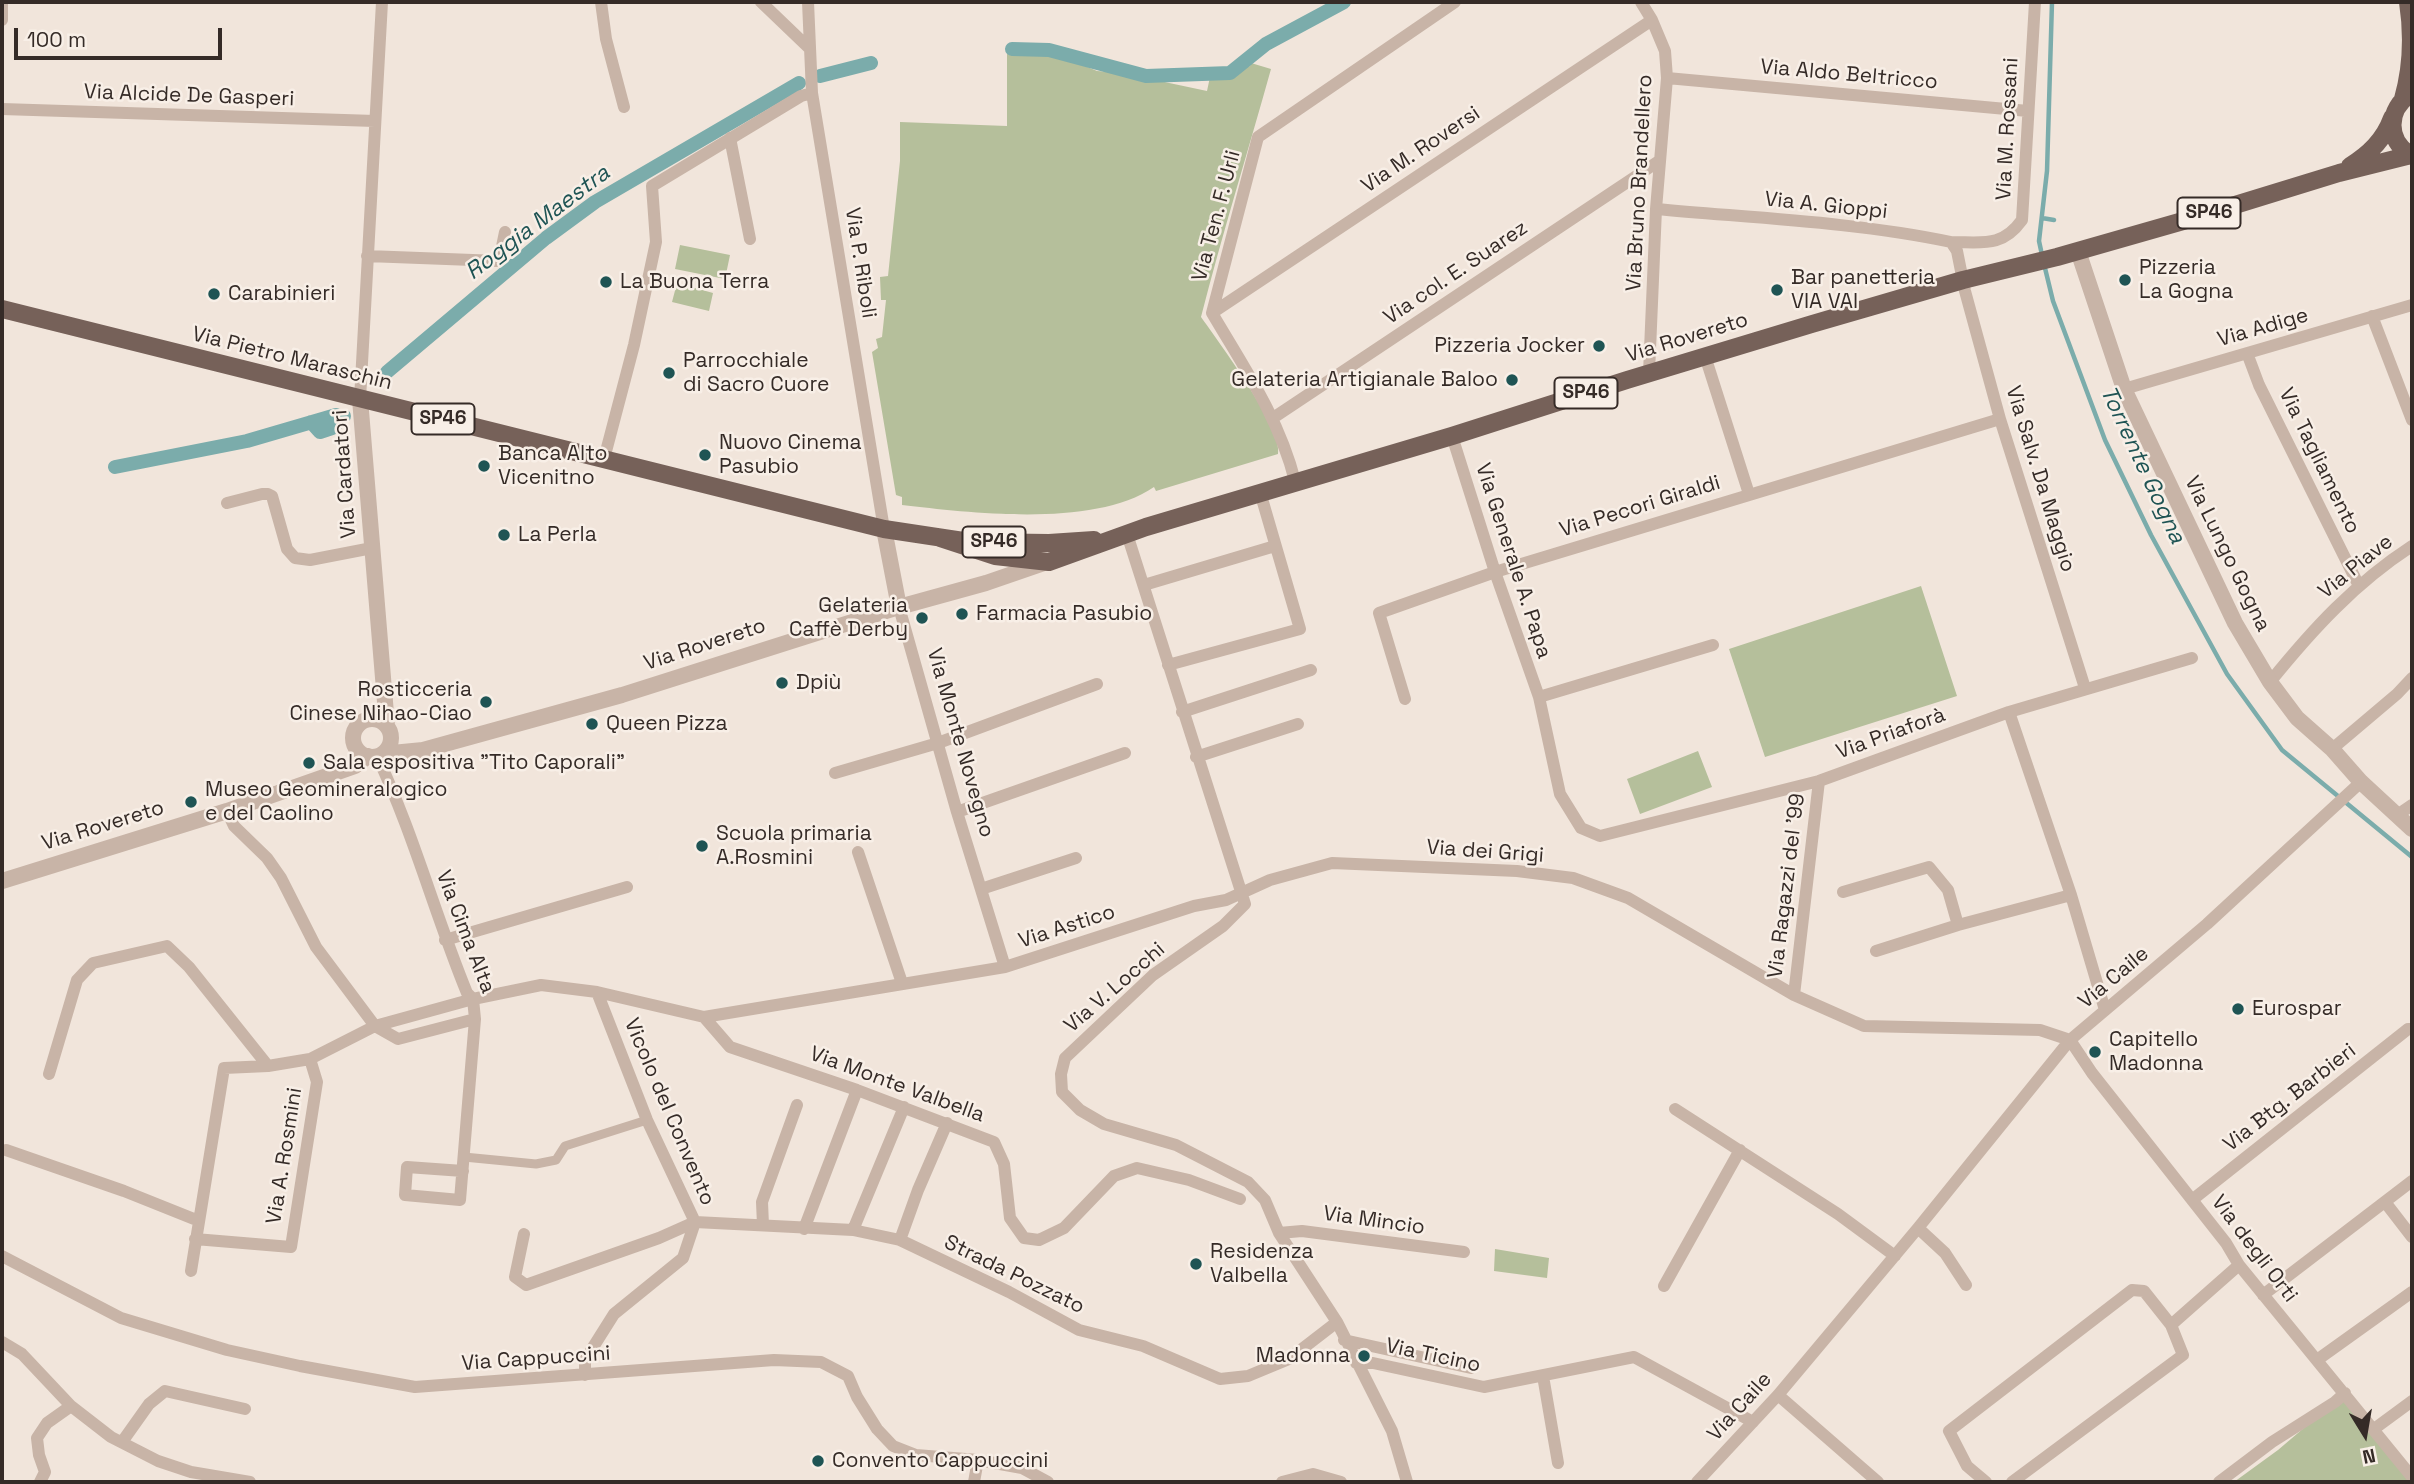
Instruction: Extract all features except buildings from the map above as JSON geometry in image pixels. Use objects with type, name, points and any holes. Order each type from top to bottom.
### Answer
[{"type":"main road","points":[[2408,2],[2412,28],[2411,66],[2407,96],[2392,118],[2392,129],[2395,140],[2411,155]]},
{"type":"main road","name":"SP46","points":[[2339,173],[2378,144],[2387,133],[2392,118]]},
{"type":"main road","name":"SP46","points":[[2078,251],[2339,173],[2411,155]]},
{"type":"main road","name":"Via Rovereto","points":[[1056,560],[1260,492],[1452,436],[1705,356],[1963,280],[2078,251]]},
{"type":"main road","name":"Via Pietro Maraschin","points":[[2,309],[884,529],[970,542],[1049,543]]},
{"type":"main road","name":"Via Rovereto","points":[[1049,543],[1119,537]]},
{"type":"main road","name":"Via Pietro Maraschin","points":[[940,538],[996,563],[1014,559],[1056,560]]},
{"type":"street","points":[[2,2],[2,20]]},
{"type":"street","name":"Via Cardatori","points":[[382,2],[360,399],[381,633],[383,689],[389,730]]},
{"type":"street","points":[[601,2],[606,39],[624,107]]},
{"type":"street","points":[[761,2],[809,48]]},
{"type":"street","name":"Via P. Riboli","points":[[808,2],[812,93],[884,529]]},
{"type":"street","name":"Via Ten. F. Urli","points":[[1295,481],[1286,447],[1273,418],[1212,313],[1258,136],[1455,2]]},
{"type":"street","name":"Via Bruno Brandellero","points":[[1641,2],[1665,51],[1667,78],[1656,209],[1649,373]]},
{"type":"street","name":"Via M. Rossani","points":[[1951,242],[1998,242],[2013,233],[2022,220],[2035,2]]},
{"type":"street","name":"Via M. Roversi","points":[[1212,313],[1652,20]]},
{"type":"street","name":"Via Aldo Beltricco","points":[[1667,78],[2028,111]]},
{"type":"street","points":[[604,459],[634,345],[656,242],[652,186],[801,96],[812,93]]},
{"type":"street","name":"Via Alcide De Gasperi","points":[[2,109],[375,121]]},
{"type":"street","points":[[730,138],[750,239]]},
{"type":"street","name":"Via col. E. Suarez","points":[[1273,418],[1659,161]]},
{"type":"street","name":"Via A. Gioppi","points":[[1656,209],[1923,236],[1951,242]]},
{"type":"street","points":[[367,256],[499,261],[505,232]]},
{"type":"street","points":[[1951,242],[1957,251],[1963,280]]},
{"type":"street","name":"Via Lungo Gogna","points":[[2078,251],[2124,388],[2235,623],[2270,682],[2297,718],[2332,749],[2357,785],[2412,830]]},
{"type":"street","name":"Via Salv. Da Maggio","points":[[1963,280],[2000,419],[2085,688]]},
{"type":"street","name":"Via Adige","points":[[2124,388],[2412,305]]},
{"type":"street","points":[[2372,316],[2412,420]]},
{"type":"street","name":"Via Tagliamento","points":[[2247,353],[2259,385],[2359,586]]},
{"type":"street","points":[[1705,356],[1749,494]]},
{"type":"street","name":"Via Pecori Giraldi","points":[[1405,699],[1379,613],[1495,572],[2000,419]]},
{"type":"street","name":"Via Generale A. Papa","points":[[1452,436],[1495,572],[1539,697],[1560,794],[1581,828],[1600,836]]},
{"type":"street","points":[[1168,665],[1300,629],[1260,492]]},
{"type":"street","points":[[227,503],[262,494],[272,496],[287,549],[295,558],[310,560],[372,548]]},
{"type":"street","name":"Via Monte Novegno","points":[[884,529],[899,607],[957,812],[1005,967]]},
{"type":"street","points":[[1119,537],[1144,585],[1240,892]]},
{"type":"street","name":"Via Rovereto","points":[[1014,559],[1026,548],[1049,543]]},
{"type":"street","points":[[1144,585],[1275,546]]},
{"type":"street","name":"Via Piave","points":[[2270,682],[2313,629],[2359,586],[2412,547]]},
{"type":"street","name":"Via Rovereto","points":[[2,881],[227,811],[355,766],[371,753],[436,746],[660,684],[1056,560]]},
{"type":"street","points":[[986,583],[996,563]]},
{"type":"street","points":[[1539,697],[1713,645]]},
{"type":"street","name":"Via Priaforà","points":[[1600,836],[1819,781],[2009,712],[2192,658]]},
{"type":"street","points":[[1182,712],[1311,670]]},
{"type":"street","points":[[2332,749],[2412,678]]},
{"type":"street","points":[[835,773],[938,743],[1097,684]]},
{"type":"street","name":"Via Cardatori","points":[[367,720],[383,689]]},
{"type":"street","points":[[2009,712],[2071,895],[2105,1010]]},
{"type":"street","points":[[389,730],[390,745],[371,753],[354,733],[361,723],[378,720],[389,730],[436,746]]},
{"type":"street","points":[[1196,757],[1298,724]]},
{"type":"street","name":"Via Cima Alta","points":[[371,753],[396,795],[446,940],[467,993],[472,999],[475,1019],[463,1171],[460,1200],[405,1195],[407,1167],[463,1171]]},
{"type":"street","points":[[957,812],[1125,753]]},
{"type":"street","name":"Via Ragazzi del '99","points":[[1794,995],[1819,781]]},
{"type":"street","name":"Via Caile","points":[[1697,1482],[1778,1395],[2070,1040],[2207,924],[2357,785]]},
{"type":"street","points":[[2396,816],[2412,804]]},
{"type":"street","points":[[227,811],[234,826],[267,858],[281,878],[316,947],[375,1026],[398,1040],[475,1019]]},
{"type":"street","points":[[859,852],[902,983]]},
{"type":"street","points":[[981,889],[1076,858]]},
{"type":"street","name":"Via dei Grigi","points":[[1240,892],[1270,880],[1332,863],[1517,872],[1573,878],[1628,898],[1794,995],[1864,1026],[2040,1030],[2070,1040]]},
{"type":"street","points":[[1843,892],[1929,867],[1948,890],[1958,925]]},
{"type":"street","points":[[446,940],[628,887]]},
{"type":"street","name":"Via Astico","points":[[597,992],[704,1017],[1005,967],[1194,906],[1226,900],[1240,892]]},
{"type":"street","name":"Via V. Locchi","points":[[1240,892],[1245,904],[1223,926],[1153,975],[1065,1058],[1061,1074],[1062,1092],[1080,1110],[1104,1124],[1175,1145],[1248,1182],[1265,1200],[1279,1233],[1337,1322],[1392,1432],[1407,1482]]},
{"type":"street","points":[[1876,951],[1958,925],[2071,895]]},
{"type":"street","points":[[48,1074],[77,981],[93,963],[167,946],[189,967],[268,1066]]},
{"type":"street","points":[[191,1271],[224,1068],[268,1066],[310,1059],[375,1026],[472,999],[541,985],[597,992]]},
{"type":"street","name":"Vicolo del Convento","points":[[585,1375],[585,1360],[614,1314],[683,1258],[695,1222],[647,1120],[597,992]]},
{"type":"street","name":"Via Monte Valbella","points":[[704,1017],[730,1047],[857,1090],[994,1142],[1004,1164],[1010,1217],[1024,1238],[1039,1240],[1063,1228],[1114,1176],[1137,1168],[1189,1180],[1240,1199]]},
{"type":"street","name":"Via Btg. Barbieri","points":[[2192,1200],[2412,1029]]},
{"type":"street","name":"Via degli Orti","points":[[2070,1040],[2091,1072],[2226,1243],[2239,1265],[2412,1477]]},
{"type":"street","name":"Via A. Rosmini","points":[[195,1239],[291,1247],[317,1082],[310,1059]]},
{"type":"street","points":[[804,1229],[857,1090]]},
{"type":"street","points":[[763,1225],[762,1202],[797,1105]]},
{"type":"street","points":[[853,1230],[904,1107]]},
{"type":"street","points":[[1675,1109],[1838,1214],[1895,1256]]},
{"type":"street","points":[[464,1157],[536,1164],[555,1160],[565,1146],[647,1120]]},
{"type":"street","points":[[900,1240],[947,1123]]},
{"type":"street","points":[[1664,1286],[1740,1150]]},
{"type":"street","points":[[3,1154],[124,1191],[199,1221]]},
{"type":"street","points":[[2263,1295],[2412,1181]]},
{"type":"street","points":[[2385,1202],[2412,1237]]},
{"type":"street","points":[[524,1234],[515,1277],[526,1285],[659,1238],[695,1222]]},
{"type":"street","name":"Strada Pozzato","points":[[695,1222],[853,1230],[900,1240],[1079,1329],[1143,1346],[1220,1379],[1248,1376],[1289,1359],[1337,1322]]},
{"type":"street","points":[[1918,1228],[1945,1253],[1966,1285]]},
{"type":"street","name":"Via Mincio","points":[[1279,1233],[1303,1231],[1464,1252]]},
{"type":"street","name":"Via Cappuccini","points":[[2,1256],[121,1318],[227,1350],[415,1387],[774,1360],[821,1362],[848,1376],[857,1397],[877,1429],[893,1446],[916,1455],[978,1460],[1022,1468],[1048,1482]]},
{"type":"street","points":[[2171,1325],[2239,1265]]},
{"type":"street","points":[[1986,1482],[1967,1466],[1949,1431],[2132,1290],[2144,1292],[2171,1325],[2183,1355],[2012,1482]]},
{"type":"street","points":[[2317,1360],[2412,1292]]},
{"type":"street","name":"Via Ticino","points":[[1344,1340],[1471,1368]]},
{"type":"street","points":[[2,1342],[22,1354],[71,1406],[111,1437],[158,1461],[191,1472],[250,1482]]},
{"type":"street","name":"Via Ticino","points":[[1356,1363],[1373,1363],[1484,1387],[1633,1357],[1753,1422]]},
{"type":"street","points":[[1543,1376],[1558,1463]]},
{"type":"street","points":[[122,1442],[149,1404],[165,1391],[245,1409]]},
{"type":"street","points":[[2219,1482],[2345,1393]]},
{"type":"street","points":[[1778,1395],[1878,1482]]},
{"type":"street","points":[[2374,1429],[2412,1401]]},
{"type":"street","points":[[40,1482],[44,1472],[37,1438],[47,1423],[71,1406]]},
{"type":"street","points":[[974,1482],[978,1460]]},
{"type":"street","points":[[1282,1482],[1314,1474],[1341,1482]]},
{"type":"green space","points":[[1007,49],[1059,55],[1097,71],[1122,73],[1207,91],[1210,77],[1250,66],[1251,63],[1271,69],[1201,317],[1261,406],[1277,442],[1278,454],[1156,491],[1154,487],[1129,500],[1066,513],[997,514],[902,505],[902,497],[896,495],[872,352],[878,348],[876,339],[882,337],[886,300],[881,300],[880,277],[888,276],[900,161],[900,122],[1007,126]]},
{"type":"green space","points":[[680,245],[730,255],[725,279],[675,269]]},
{"type":"green space","points":[[677,283],[713,293],[709,311],[672,302]]},
{"type":"green space","points":[[1921,586],[1957,696],[1765,757],[1729,649]]},
{"type":"green space","points":[[1698,751],[1712,787],[1640,814],[1627,779]]},
{"type":"green space","points":[[1495,1249],[1549,1258],[1547,1278],[1494,1271]]},
{"type":"green space","points":[[2345,1393],[2412,1482],[2234,1482],[2278,1450]]},
{"type":"waterway","name":"Roggia Maestra","points":[[1012,49],[1049,50],[1146,76],[1230,73],[1266,44],[1344,2]]},
{"type":"waterway","name":"Torrente Gogna","points":[[2042,255],[2039,241],[2047,171],[2052,2]]},
{"type":"waterway","name":"Roggia Maestra","points":[[820,76],[871,63]]},
{"type":"waterway","name":"Roggia Maestra","points":[[387,372],[546,238],[595,202],[799,83]]},
{"type":"waterway","points":[[2042,218],[2054,220]]},
{"type":"waterway","name":"Torrente Gogna","points":[[2044,264],[2053,301],[2105,440],[2151,535],[2227,674],[2282,750],[2412,857]]},
{"type":"waterway","name":"Roggia Maestra","points":[[115,467],[247,441],[336,415],[342,418]]},
{"type":"waterway","name":"Roggia Maestra","points":[[311,422],[320,432],[332,428],[344,416]]},
{"type":"place","name":"Pizzeria La Gogna","points":[[2125,280]]},
{"type":"place","name":"La Buona Terra","points":[[606,282]]},
{"type":"place","name":"Bar panetteria VIA VAI","points":[[1777,290]]},
{"type":"place","name":"Carabinieri","points":[[214,294]]},
{"type":"place","name":"Pizzeria Jocker","points":[[1599,346]]},
{"type":"place","name":"Parrocchiale di Sacro Cuore","points":[[669,373]]},
{"type":"place","name":"Gelateria Artigianale Baloo","points":[[1512,380]]},
{"type":"place","name":"Nuovo Cinema Pasubio","points":[[705,455]]},
{"type":"place","name":"Banca Alto Vicenitno","points":[[484,466]]},
{"type":"place","name":"La Perla","points":[[504,535]]},
{"type":"place","name":"Farmacia Pasubio","points":[[962,614]]},
{"type":"place","name":"Gelateria Caffè Derby","points":[[922,618]]},
{"type":"place","name":"Dpiù","points":[[782,683]]},
{"type":"place","name":"Rosticceria Cinese Nihao-Ciao","points":[[486,702]]},
{"type":"place","name":"Queen Pizza","points":[[592,724]]},
{"type":"place","name":"Sala espositiva \"Tito Caporali\"","points":[[309,763]]},
{"type":"place","name":"Museo Geomineralogico e del Caolino","points":[[191,802]]},
{"type":"place","name":"Scuola primaria A.Rosmini","points":[[702,846]]},
{"type":"place","name":"Eurospar","points":[[2238,1009]]},
{"type":"place","name":"Capitello Madonna","points":[[2095,1052]]},
{"type":"place","name":"Residenza Valbella","points":[[1196,1264]]},
{"type":"place","name":"Madonna","points":[[1364,1356]]},
{"type":"place","name":"Convento Cappuccini","points":[[818,1461]]}]
